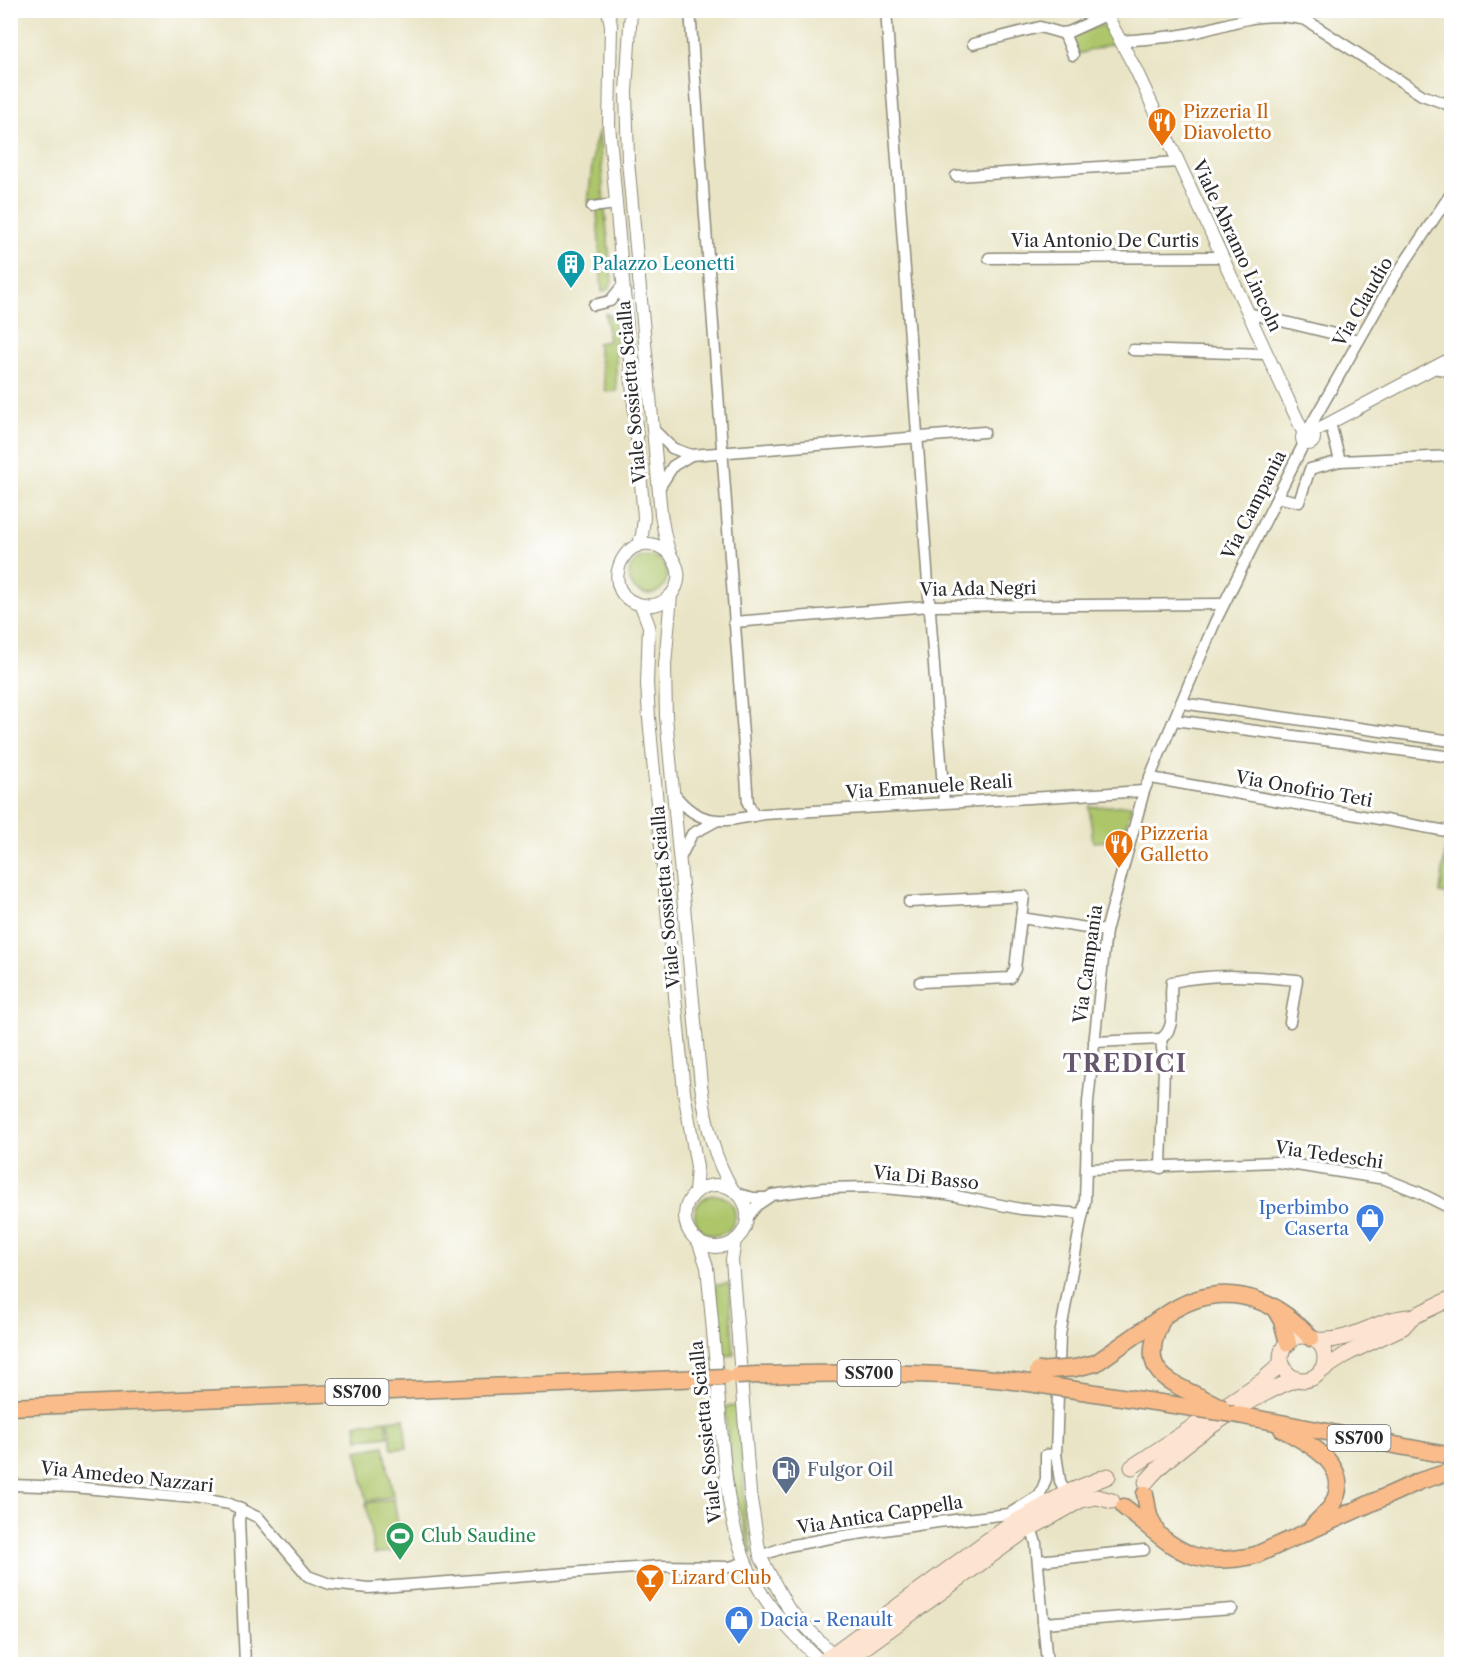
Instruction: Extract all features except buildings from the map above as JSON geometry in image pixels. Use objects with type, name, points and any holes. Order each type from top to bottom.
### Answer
[{"type":"highway","points":[[1037,1378],[1096,1363],[1164,1316],[1192,1300],[1221,1294],[1258,1300],[1274,1306],[1313,1339]]},
{"type":"highway","points":[[1274,1306],[1282,1321],[1288,1343]]},
{"type":"highway","name":"SS700","points":[[1164,1316],[1156,1331],[1151,1349],[1155,1364],[1163,1379],[1233,1414]]},
{"type":"highway","name":"SS700","points":[[10,1407],[731,1376],[918,1372],[1037,1378],[1452,1456]]},
{"type":"highway","name":"SS700","points":[[1118,1504],[1166,1542],[1203,1560],[1236,1560],[1256,1555],[1306,1533],[1332,1506],[1337,1482],[1333,1467],[1326,1455],[1313,1445],[1268,1421]]},
{"type":"highway","points":[[1306,1533],[1420,1481],[1452,1471]]},
{"type":"highway","points":[[1145,1488],[1149,1516],[1166,1542]]},
{"type":"main road","points":[[832,1663],[1032,1528],[1081,1500],[1097,1497],[1118,1504],[1134,1505],[1176,1451],[1267,1391],[1296,1379],[1310,1379],[1350,1352],[1403,1327],[1412,1317],[1452,1298]]},
{"type":"main road","points":[[1296,1379],[1287,1373],[1282,1363],[1282,1356],[1288,1343],[1299,1337],[1329,1341],[1357,1335],[1399,1317],[1412,1317]]},
{"type":"main road","points":[[1313,1339],[1325,1355],[1321,1371]]},
{"type":"main road","points":[[1132,1467],[1262,1381],[1282,1363]]},
{"type":"main road","points":[[832,1663],[997,1534],[1066,1493],[1108,1476],[1119,1467],[1132,1467],[1138,1470],[1145,1488]]},
{"type":"main road","points":[[1108,1476],[1106,1490],[1118,1504]]},
{"type":"street","name":"Viale Sossietta Scialla","points":[[608,10],[611,25],[609,124],[644,517],[642,536],[637,546],[627,552],[620,562],[617,579],[625,596],[641,605],[649,626],[647,683],[649,718],[684,1092],[697,1167],[695,1193],[688,1202],[686,1214],[690,1231],[698,1240],[707,1266],[729,1496],[746,1562],[765,1599],[779,1618],[832,1663]]},
{"type":"street","name":"Viale Sossietta Scialla","points":[[631,10],[626,92],[628,161],[658,488],[669,553],[678,571],[677,584],[671,595],[665,684],[704,1109],[718,1163],[745,1205],[747,1218],[743,1230],[735,1240],[732,1260],[750,1493],[760,1556],[788,1608],[832,1663]]},
{"type":"street","points":[[690,10],[748,803],[754,816]]},
{"type":"street","points":[[886,10],[944,802]]},
{"type":"street","points":[[973,44],[1040,27],[1064,33],[1105,13]]},
{"type":"street","name":"Viale Abramo Lincoln","points":[[1105,13],[1122,41],[1306,436]]},
{"type":"street","points":[[1122,41],[1188,34],[1224,23],[1284,15],[1306,20],[1422,95],[1452,106]]},
{"type":"street","points":[[1064,33],[1073,55]]},
{"type":"street","points":[[956,176],[1178,162]]},
{"type":"street","name":"Via Claudio","points":[[1306,436],[1395,277],[1452,192]]},
{"type":"street","points":[[594,207],[615,204]]},
{"type":"street","name":"Via Antonio De Curtis","points":[[988,258],[1221,257]]},
{"type":"street","points":[[623,285],[615,298],[599,304],[616,307],[626,318]]},
{"type":"street","points":[[1248,314],[1359,340]]},
{"type":"street","points":[[1133,350],[1266,354]]},
{"type":"street","points":[[1306,436],[1452,358]]},
{"type":"street","points":[[1432,368],[1446,370],[1452,375]]},
{"type":"street","points":[[1330,423],[1340,461]]},
{"type":"street","points":[[654,429],[672,448],[691,455],[984,432]]},
{"type":"street","name":"Via Campania","points":[[1066,1493],[1060,1480],[1056,1454],[1060,1335],[1083,1214],[1088,1169],[1088,1102],[1106,930],[1144,790],[1223,604],[1306,436]]},
{"type":"street","points":[[658,488],[673,466],[691,455]]},
{"type":"street","points":[[1277,497],[1299,502],[1310,469],[1340,461],[1452,456]]},
{"type":"street","points":[[637,546],[654,545],[669,553]]},
{"type":"street","points":[[641,605],[654,605],[671,595]]},
{"type":"street","name":"Via Ada Negri","points":[[734,622],[930,606],[1223,604]]},
{"type":"street","points":[[1181,703],[1452,741]]},
{"type":"street","points":[[1174,720],[1452,758]]},
{"type":"street","name":"Via Onofrio Teti","points":[[1151,778],[1452,832]]},
{"type":"street","name":"Via Emanuele Reali","points":[[681,856],[692,834],[716,821],[754,816],[944,802],[1144,790]]},
{"type":"street","name":"Via Emanuele Reali","points":[[675,795],[691,813],[716,821]]},
{"type":"street","points":[[909,902],[1024,896],[1015,969],[1010,978],[920,982]]},
{"type":"street","points":[[1021,918],[1106,930]]},
{"type":"street","points":[[1094,1042],[1161,1039],[1173,1025],[1170,997],[1172,982],[1196,977],[1245,975],[1297,980],[1290,1022]]},
{"type":"street","points":[[1161,1039],[1164,1066],[1161,1168]]},
{"type":"street","name":"Via Tedeschi","points":[[1088,1169],[1277,1162],[1385,1179],[1452,1209]]},
{"type":"street","points":[[695,1193],[705,1187],[717,1185],[736,1192]]},
{"type":"street","name":"Via Di Basso","points":[[736,1192],[754,1198],[766,1198],[781,1192],[824,1188],[873,1188],[946,1194],[1021,1209],[1083,1214]]},
{"type":"street","points":[[747,1218],[766,1198]]},
{"type":"street","points":[[698,1240],[716,1246],[735,1240]]},
{"type":"street","name":"Via Campania","points":[[986,1516],[1017,1512],[1040,1495],[1046,1479],[1046,1455],[1056,1454]]},
{"type":"street","name":"Via Amedeo Nazzari","points":[[10,1485],[40,1484],[194,1498],[241,1509],[259,1518],[275,1534],[294,1563],[308,1576],[330,1584],[369,1587],[662,1566],[730,1567],[746,1562]]},
{"type":"street","points":[[241,1509],[239,1520],[245,1665]]},
{"type":"street","name":"Via Antica Cappella","points":[[760,1556],[789,1546],[830,1538],[986,1516],[997,1534]]},
{"type":"street","points":[[1032,1528],[1038,1561],[1047,1665]]},
{"type":"street","points":[[1038,1561],[1144,1550]]},
{"type":"street","points":[[1042,1623],[1232,1609]]},
{"type":"green space","points":[[1102,25],[1106,28],[1112,44],[1078,54],[1072,36]]},
{"type":"green space","points":[[599,130],[604,201],[588,203],[594,147]]},
{"type":"green space","points":[[597,210],[605,210],[612,281],[609,289],[602,292]]},
{"type":"green space","points":[[605,313],[614,318],[617,391],[606,392],[597,343],[609,341]]},
{"type":"green space","points":[[648,556],[662,561],[667,575],[662,589],[648,594],[634,589],[629,575],[634,561]]},
{"type":"green space","points":[[1132,805],[1122,840],[1093,842],[1089,807]]},
{"type":"green space","points":[[1447,839],[1451,839],[1451,895],[1440,893]]},
{"type":"green space","points":[[715,1195],[729,1201],[735,1215],[729,1229],[715,1235],[701,1229],[695,1215],[701,1201]]},
{"type":"green space","points":[[729,1284],[734,1355],[720,1356],[715,1285]]},
{"type":"green space","points":[[739,1406],[746,1521],[753,1553],[750,1554],[734,1486],[724,1407]]},
{"type":"green space","points":[[404,1418],[407,1448],[392,1449],[388,1420]]},
{"type":"green space","points":[[386,1420],[388,1436],[358,1439],[356,1424]]},
{"type":"green space","points":[[384,1446],[393,1496],[367,1501],[357,1451]]},
{"type":"green space","points":[[394,1499],[402,1550],[374,1554],[366,1503]]},
{"type":"place","name":"Pizzeria Il Diavoletto","points":[[1162,148]]},
{"type":"place","name":"Palazzo Leonetti","points":[[571,290]]},
{"type":"place","name":"Pizzeria Galletto","points":[[1119,870]]},
{"type":"place","name":"Iperbimbo Caserta","points":[[1370,1244]]},
{"type":"place","name":"Fulgor Oil","points":[[786,1496]]},
{"type":"place","name":"Club Saudine","points":[[400,1562]]},
{"type":"place","name":"Lizard Club","points":[[650,1604]]},
{"type":"place","name":"Dacia - Renault","points":[[739,1646]]},
{"type":"district","name":"TREDICI","points":[[1125,1064]]}]
